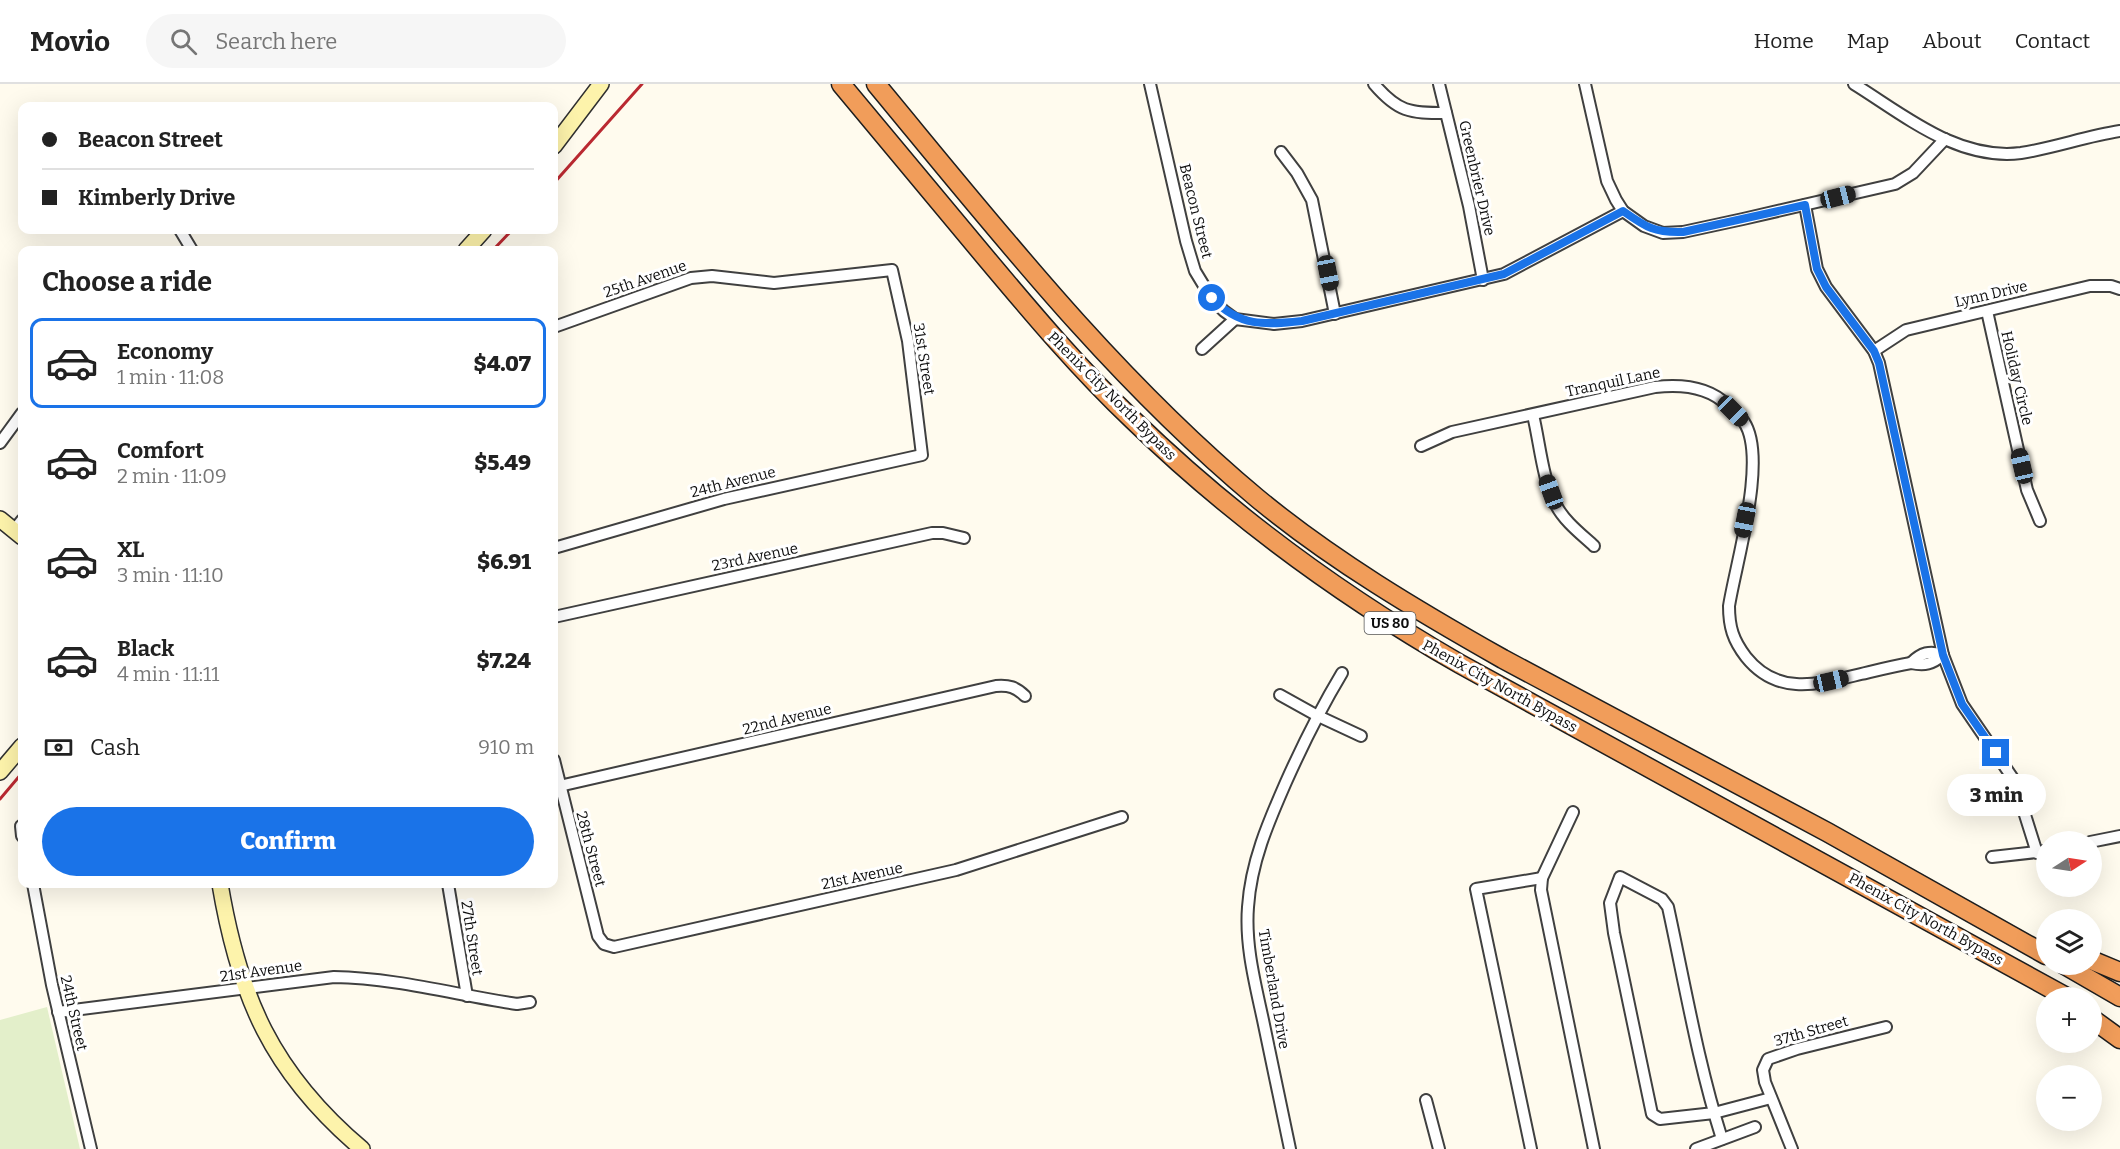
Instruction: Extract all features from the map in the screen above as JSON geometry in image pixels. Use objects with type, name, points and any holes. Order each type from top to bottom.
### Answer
[{"type":"highway","name":"Phenix City North Bypass","points":[[841,84],[1027,306],[1095,383],[1192,475],[1287,553],[1372,612],[1451,659],[2048,987]]},
{"type":"highway","name":"Phenix City North Bypass","points":[[876,84],[1098,348],[1148,400],[1258,499],[1377,584],[1440,623],[1874,858],[2036,949]]},
{"type":"highway","points":[[2008,934],[2036,943]]},
{"type":"highway","points":[[2102,965],[2120,972]]},
{"type":"highway","points":[[2082,975],[2120,997]]},
{"type":"highway","points":[[2029,976],[2045,987]]},
{"type":"highway","points":[[2102,1017],[2120,1028]]},
{"type":"highway","points":[[2102,1026],[2120,1039]]},
{"type":"street","points":[[558,141],[602,84]]},
{"type":"street","name":"Beacon Street","points":[[1150,84],[1195,271],[1212,298],[1235,319]]},
{"type":"street","points":[[1374,84],[1386,98],[1402,109],[1422,113],[1446,113]]},
{"type":"street","name":"Greenbrier Drive","points":[[1440,84],[1469,206],[1483,280]]},
{"type":"street","points":[[1585,84],[1607,181],[1623,211],[1644,226],[1663,233],[1683,232],[1895,184],[1912,173],[1945,139]]},
{"type":"street","points":[[1854,84],[1945,139],[1968,149],[1999,154],[2020,153],[2120,131]]},
{"type":"street","points":[[1281,152],[1297,173],[1312,200],[1335,314]]},
{"type":"street","points":[[1805,205],[1817,269],[1826,287],[1874,351],[1895,433],[1943,655],[1962,704],[2014,780],[2036,837]]},
{"type":"street","points":[[1202,349],[1235,319],[1274,324],[1335,314],[1483,280],[1522,266],[1623,211]]},
{"type":"street","points":[[470,246],[480,234]]},
{"type":"street","name":"25th Avenue","points":[[558,326],[691,278],[712,276],[774,283],[892,270]]},
{"type":"street","name":"31st Street","points":[[892,270],[908,341],[922,455]]},
{"type":"street","name":"Lynn Drive","points":[[1874,351],[1906,330],[2090,286],[2120,288]]},
{"type":"street","name":"Holiday Circle","points":[[1987,311],[2027,490],[2040,521]]},
{"type":"street","name":"Tranquil Lane","points":[[1421,446],[1452,432],[1655,387],[1675,384],[1695,387],[1722,400],[1744,422],[1751,441],[1754,471],[1729,606],[1729,627],[1737,646],[1751,663],[1769,677],[1790,684],[1811,685],[1911,663],[1922,666],[1933,663],[1943,655]]},
{"type":"street","points":[[1533,415],[1546,479],[1556,506],[1568,522],[1594,546]]},
{"type":"street","points":[[0,443],[18,418]]},
{"type":"street","name":"24th Avenue","points":[[558,547],[724,499],[922,455]]},
{"type":"street","points":[[0,519],[18,528]]},
{"type":"street","name":"23rd Avenue","points":[[558,616],[932,533],[943,532],[964,538]]},
{"type":"street","name":"Timberland Drive","points":[[1290,1149],[1253,972],[1248,941],[1247,909],[1258,848],[1316,715],[1342,672]]},
{"type":"street","name":"22nd Avenue","points":[[558,787],[996,686],[1007,685],[1018,688],[1025,696]]},
{"type":"street","points":[[1280,695],[1361,736]]},
{"type":"street","points":[[0,772],[18,751]]},
{"type":"street","name":"28th Street","points":[[558,791],[596,926],[604,944]]},
{"type":"street","points":[[1574,813],[1542,878],[1541,890],[1594,1149]]},
{"type":"street","name":"21st Avenue","points":[[604,944],[614,947],[935,875],[1005,856],[1122,817]]},
{"type":"street","points":[[2102,840],[2120,836]]},
{"type":"street","points":[[1992,857],[2036,853]]},
{"type":"street","points":[[1722,1139],[1714,1113],[1668,907],[1654,894],[1620,877],[1610,903],[1614,933],[1653,1114],[1660,1119],[1714,1113],[1771,1098]]},
{"type":"street","points":[[1531,1149],[1476,889],[1542,878]]},
{"type":"street","name":"24th Street","points":[[34,888],[58,1012],[91,1149]]},
{"type":"street","points":[[221,888],[228,932],[245,989],[263,1030],[291,1075],[324,1116],[362,1149]]},
{"type":"street","name":"27th Street","points":[[449,888],[467,996]]},
{"type":"street","name":"21st Avenue","points":[[58,1012],[334,977],[355,977],[518,1004],[530,1002]]},
{"type":"street","name":"37th Street","points":[[1792,1149],[1771,1098],[1763,1070],[1768,1059],[1797,1049],[1886,1028]]},
{"type":"street","points":[[1426,1100],[1439,1149]]},
{"type":"street","points":[[1696,1149],[1755,1127]]},
{"type":"green space","points":[[47,1007],[80,1149],[0,1149],[0,1020]]},
{"type":"railway","points":[[558,178],[642,84]]},
{"type":"railway","points":[[497,246],[508,234]]},
{"type":"railway","points":[[0,799],[18,778]]},
{"type":"route","points":[[1212,298],[1235,319],[1274,324],[1302,321],[1504,274],[1623,211],[1644,226],[1663,233],[1683,232],[1805,205],[1817,269],[1826,287],[1874,351],[1879,363],[1943,655],[1962,704],[1996,753]]}]
